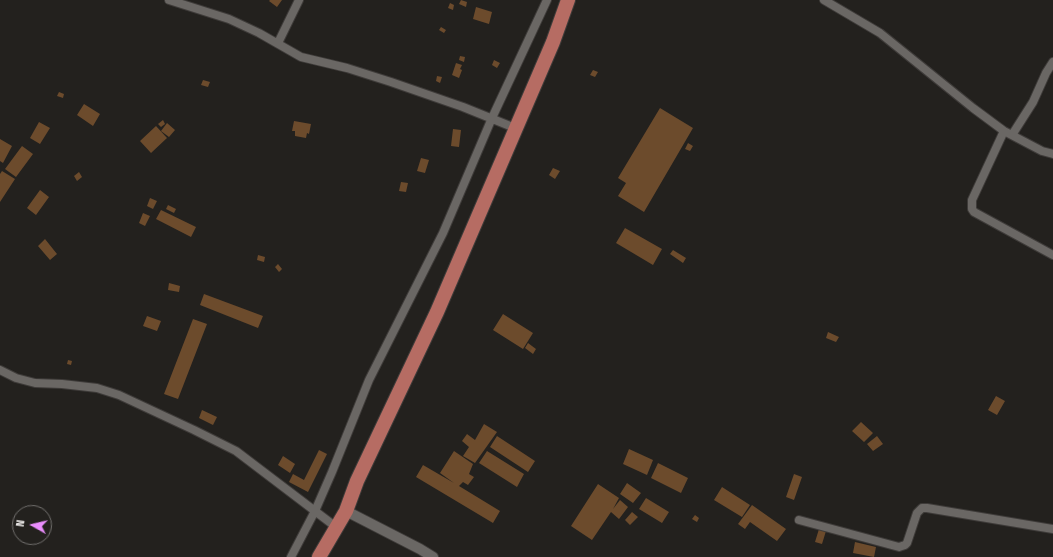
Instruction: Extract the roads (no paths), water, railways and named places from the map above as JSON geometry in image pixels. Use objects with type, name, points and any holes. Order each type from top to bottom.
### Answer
[{"type":"highway","points":[[319,557],[346,511],[357,481],[437,312],[553,42],[568,0]]},
{"type":"street","points":[[169,0],[229,19],[278,43],[301,57],[347,68],[391,82],[492,118],[515,128]]},
{"type":"street","points":[[278,43],[299,0]]},
{"type":"street","points":[[291,557],[315,511],[369,380],[443,233],[492,118],[547,0]]},
{"type":"street","points":[[824,0],[880,33],[973,108],[1008,133],[1042,151],[1053,154]]},
{"type":"street","points":[[1053,62],[1033,102],[1008,133],[972,200],[972,209],[974,212],[1053,255]]},
{"type":"street","points":[[0,370],[16,378],[35,384],[62,384],[97,388],[119,395],[236,451],[336,527]]},
{"type":"street","points":[[799,520],[899,547],[907,543],[917,513],[922,508],[1053,529]]},
{"type":"street","points":[[346,511],[433,557]]}]
